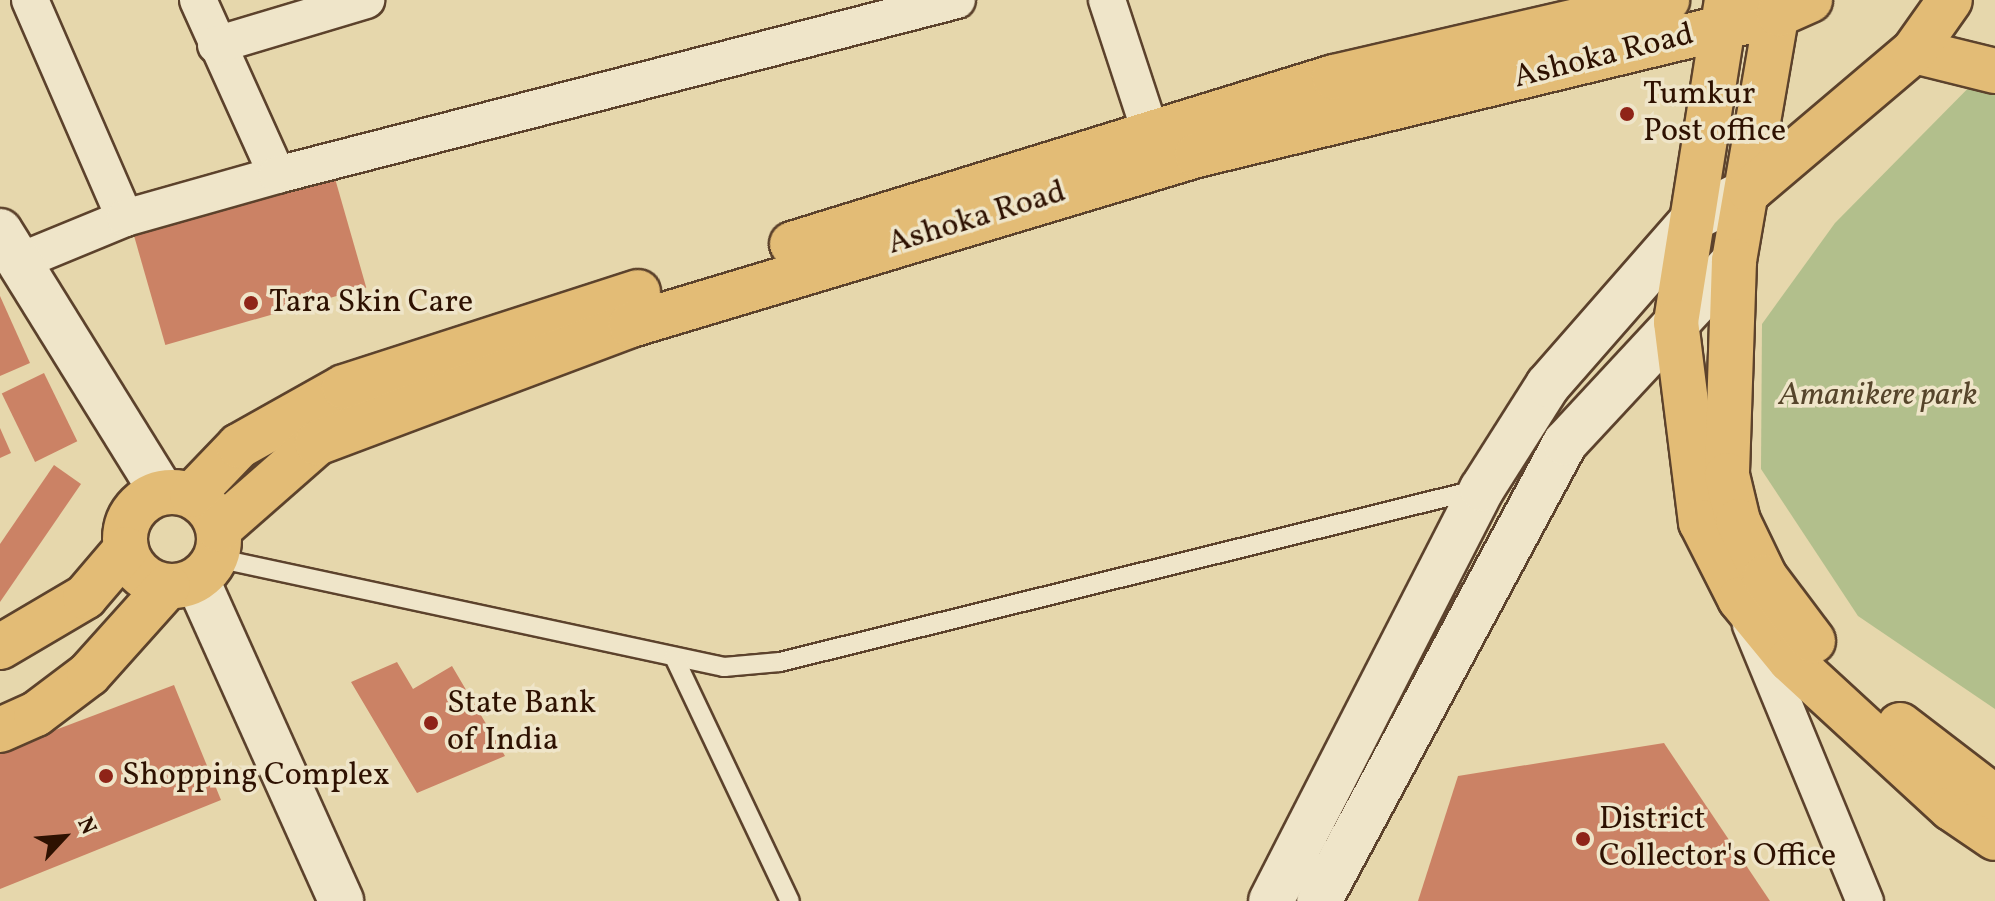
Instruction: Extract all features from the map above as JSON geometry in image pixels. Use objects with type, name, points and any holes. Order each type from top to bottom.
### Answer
[{"type":"main road","points":[[1271,901],[1482,489],[1548,385],[1694,218],[1750,190],[1914,51],[1950,0]]},
{"type":"main road","name":"Ashoka Road","points":[[126,549],[137,506],[177,493],[239,446],[344,387],[1150,131],[1334,77],[1655,1]]},
{"type":"main road","name":"Ashoka Road","points":[[0,730],[36,714],[89,674],[317,443],[631,325],[1197,155],[1726,13],[1790,5]]},
{"type":"main road","points":[[1790,5],[1734,261],[1727,475],[1753,588],[1791,618],[1855,687],[1995,798]]},
{"type":"main road","points":[[1726,13],[1676,322],[1701,522],[1753,588],[1790,660],[1951,808],[1995,838]]},
{"type":"main road","points":[[1914,51],[1984,68]]},
{"type":"main road","points":[[8,247],[177,493],[200,563],[341,901]]},
{"type":"main road","points":[[1319,901],[1565,443],[1734,261]]},
{"type":"main road","points":[[0,647],[85,597],[126,549],[145,578],[200,563]]},
{"type":"street","points":[[30,0],[125,218]]},
{"type":"street","points":[[198,0],[277,175]]},
{"type":"street","points":[[216,45],[364,0]]},
{"type":"street","points":[[8,247],[957,0]]},
{"type":"street","points":[[1107,0],[1150,131]]},
{"type":"street","points":[[1753,588],[1865,901]]},
{"type":"lane","points":[[200,563],[724,667],[780,662],[1482,489]]},
{"type":"lane","points":[[674,657],[790,901]]},
{"type":"green space","name":"Amanikere park","points":[[1995,61],[1995,709],[1858,616],[1761,469],[1762,324],[1835,223]]},
{"type":"building","points":[[334,175],[366,287],[165,345],[133,233]]},
{"type":"building","points":[[0,296],[30,363],[0,376]]},
{"type":"building","points":[[44,373],[77,441],[35,462],[2,394]]},
{"type":"building","points":[[0,428],[11,453],[0,458]]},
{"type":"building","points":[[54,465],[81,484],[0,602],[0,544]]},
{"type":"building","name":"State Bank of India","points":[[397,662],[413,689],[452,666],[505,756],[417,793],[351,682]]},
{"type":"building","name":"Shopping Complex","points":[[174,685],[221,800],[0,889],[0,751]]},
{"type":"building","name":"District Collector's Office","points":[[1664,743],[1770,901],[1418,901],[1458,776]]},
{"type":"place","name":"Tumkur Post office","points":[[1627,114]]},
{"type":"place","name":"Tara Skin Care","points":[[251,303]]},
{"type":"place","name":"State Bank of India","points":[[431,723]]},
{"type":"place","name":"Shopping Complex","points":[[106,776]]},
{"type":"place","name":"District Collector's Office","points":[[1583,839]]}]
